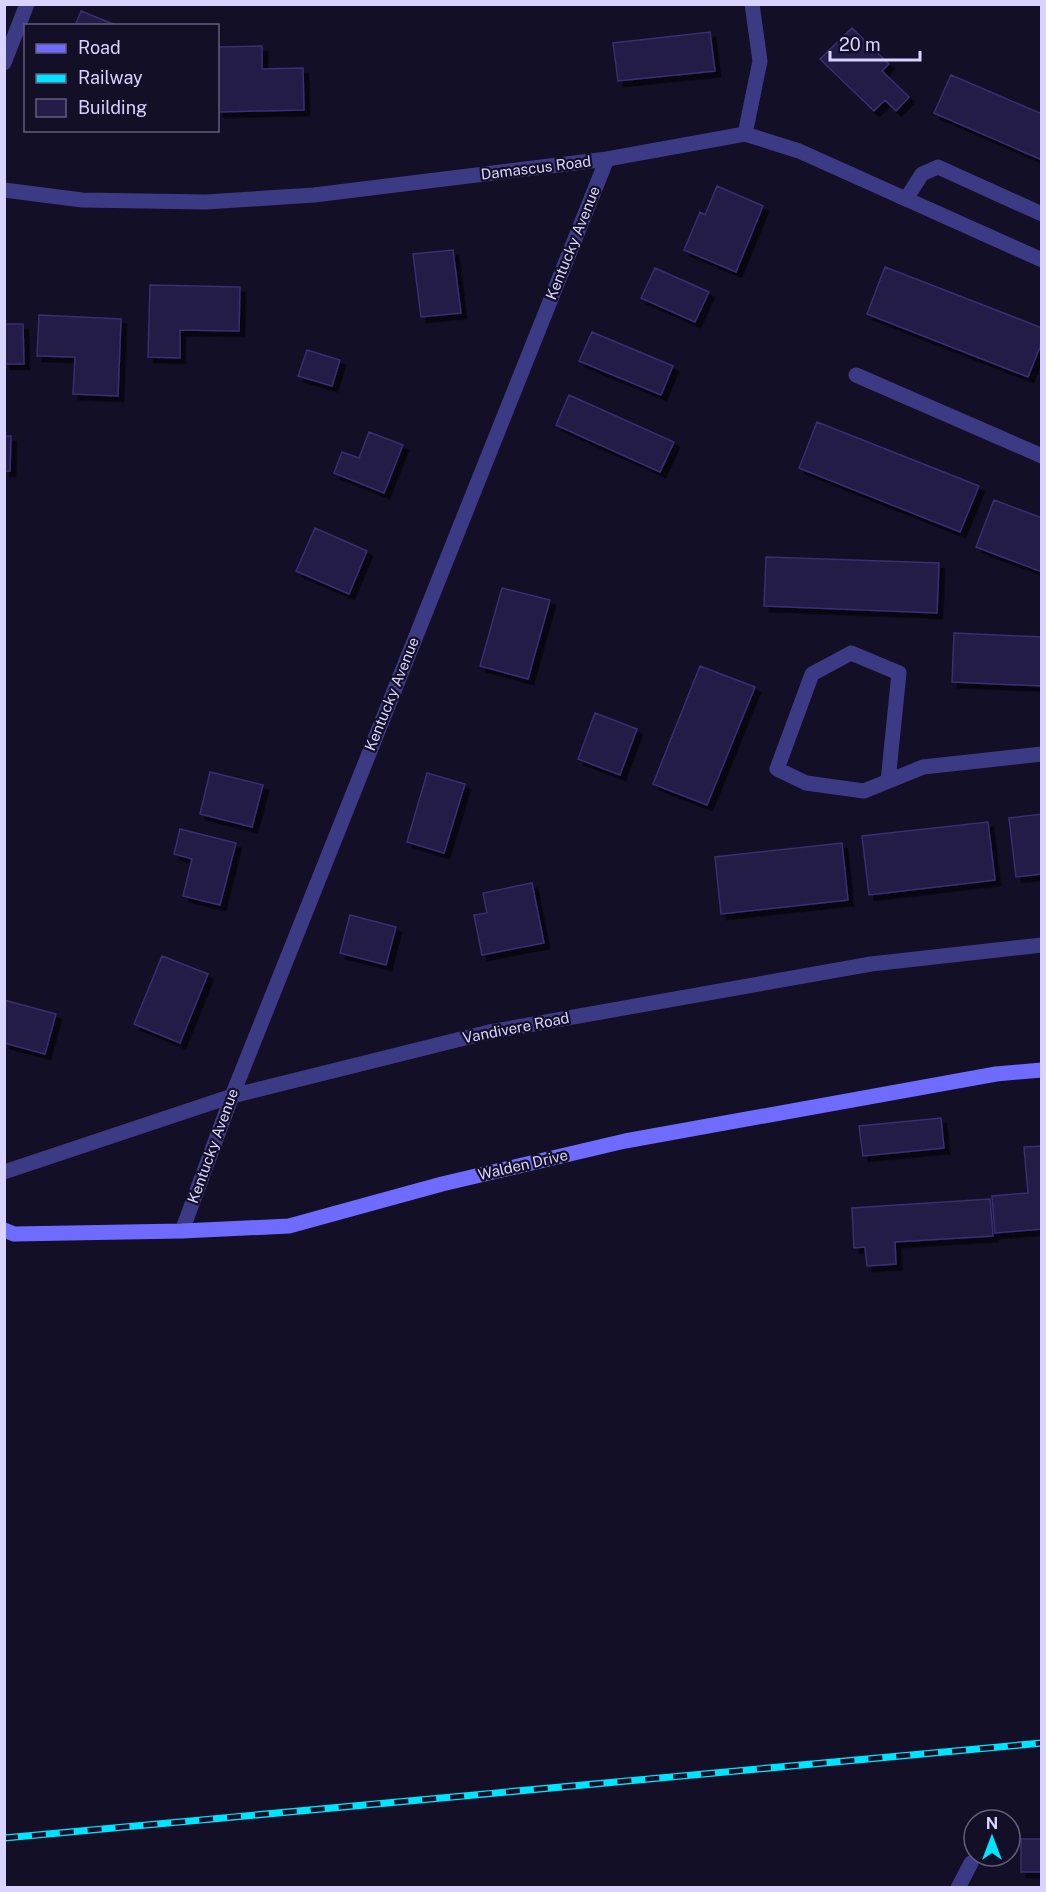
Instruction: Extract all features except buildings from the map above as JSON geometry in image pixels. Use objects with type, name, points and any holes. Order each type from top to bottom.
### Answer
[{"type":"street","points":[[4,63],[27,4]]},
{"type":"street","points":[[745,134],[760,61],[752,4]]},
{"type":"street","name":"Damascus Road","points":[[4,190],[82,200],[206,202],[314,195],[607,159],[745,134],[799,151],[1041,260]]},
{"type":"street","name":"Kentucky Avenue","points":[[182,1231],[232,1096],[607,159]]},
{"type":"street","points":[[906,199],[922,174],[938,167],[1041,214]]},
{"type":"street","points":[[856,375],[1041,456]]},
{"type":"street","points":[[888,781],[899,672],[851,653],[812,675],[777,769],[806,783],[864,791],[923,767],[1041,754]]},
{"type":"street","name":"Vandivere Road","points":[[4,1172],[232,1096],[489,1032],[871,964],[1041,945]]},
{"type":"street","name":"Walden Drive","points":[[4,1230],[14,1234],[182,1231],[289,1226],[442,1184],[625,1141],[996,1074],[1041,1070]]},
{"type":"street","points":[[958,1887],[968,1868]]},
{"type":"railway","points":[[4,1838],[1042,1743]]}]
